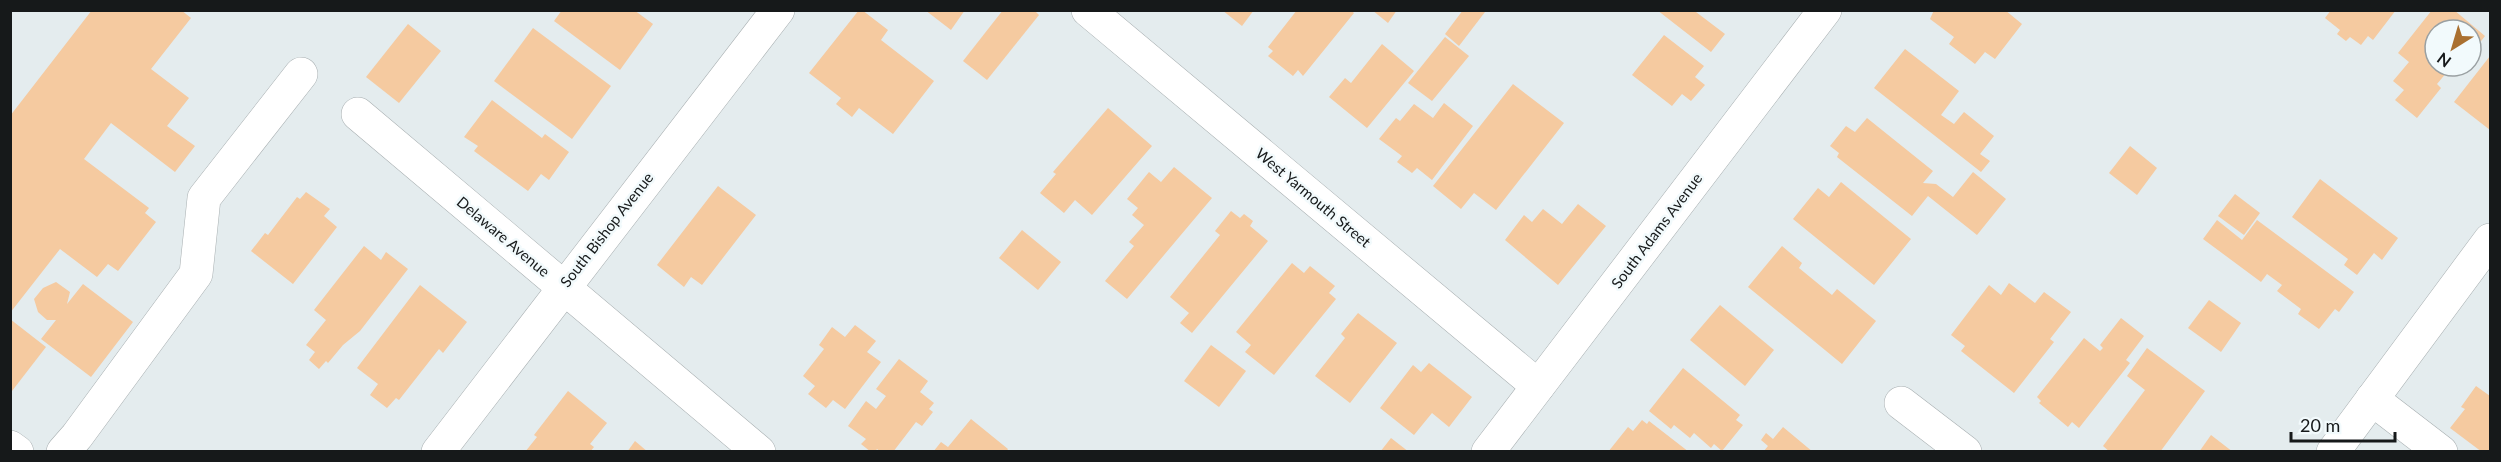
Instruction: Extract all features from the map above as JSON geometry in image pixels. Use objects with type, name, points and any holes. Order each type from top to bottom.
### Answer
[{"type":"street","name":"South Bishop Avenue","points":[[438,452],[778,10]]},
{"type":"street","name":"West Yarmouth Street","points":[[1088,10],[1538,386]]},
{"type":"street","name":"South Adams Avenue","points":[[1488,452],[1826,10]]},
{"type":"street","points":[[63,452],[196,274],[204,198],[301,74]]},
{"type":"street","name":"Delaware Avenue","points":[[358,114],[759,452]]},
{"type":"street","points":[[2333,452],[2490,240]]},
{"type":"street","points":[[2372,399],[2441,452]]},
{"type":"street","points":[[1901,404],[1965,452]]},
{"type":"street","points":[[10,447],[17,452]]},
{"type":"building","points":[[92,10],[181,10],[191,18],[151,69],[189,98],[167,126],[195,146],[175,172],[111,123],[84,159],[149,208],[145,213],[156,222],[118,271],[108,264],[97,277],[60,249],[10,313],[10,116]]},
{"type":"building","points":[[562,10],[634,10],[653,24],[620,70],[554,21]]},
{"type":"building","points":[[859,10],[888,30],[881,40],[934,81],[893,134],[859,108],[852,117],[836,104],[841,98],[809,73]]},
{"type":"building","points":[[925,10],[965,10],[951,30]]},
{"type":"building","points":[[1003,10],[1034,10],[1039,15],[987,80],[963,61]]},
{"type":"building","points":[[1222,10],[1254,10],[1242,26]]},
{"type":"building","points":[[1297,10],[1351,10],[1354,13],[1303,76],[1298,70],[1293,76],[1268,56],[1273,51],[1268,47]]},
{"type":"building","points":[[1372,10],[1397,10],[1388,23]]},
{"type":"building","points":[[1463,10],[1485,12],[1459,46],[1445,34]]},
{"type":"building","points":[[1657,10],[1697,10],[1696,12],[1725,34],[1711,52]]},
{"type":"building","points":[[1934,10],[2005,10],[2022,24],[1995,59],[1985,52],[1975,64],[1949,44],[1954,37],[1930,19]]},
{"type":"building","points":[[2331,10],[2396,10],[2373,40],[2368,36],[2361,45],[2350,37],[2346,41],[2337,34],[2340,30],[2325,18]]},
{"type":"building","points":[[2432,10],[2454,10],[2464,18],[2426,18]]},
{"type":"building","points":[[2423,21],[2423,78],[2442,78],[2437,84],[2441,88],[2417,118],[2395,100],[2404,90],[2393,81],[2409,62],[2398,53]]},
{"type":"building","points":[[408,24],[441,51],[399,103],[366,77]]},
{"type":"building","points":[[533,28],[611,86],[572,139],[494,81]]},
{"type":"building","points":[[1664,35],[1704,66],[1695,77],[1705,85],[1691,101],[1682,94],[1672,106],[1632,75]]},
{"type":"building","points":[[1445,37],[1469,56],[1432,101],[1408,83]]},
{"type":"building","points":[[1382,44],[1414,71],[1367,128],[1329,97],[1345,78],[1351,83]]},
{"type":"building","points":[[1905,49],[1959,91],[1941,115],[1954,124],[1964,112],[1994,136],[1980,154],[1990,161],[1981,172],[1874,88]]},
{"type":"building","points":[[2490,56],[2490,130],[2454,102],[2473,78],[2483,78],[2483,65]]},
{"type":"building","points":[[1513,84],[1564,123],[1496,210],[1474,193],[1461,209],[1433,186]]},
{"type":"building","points":[[492,100],[542,138],[545,134],[569,152],[549,180],[541,174],[528,191],[474,151],[478,146],[464,137]]},
{"type":"building","points":[[1444,103],[1473,126],[1432,180],[1417,168],[1412,173],[1397,162],[1402,156],[1379,139],[1396,118],[1400,121],[1414,104],[1433,118]]},
{"type":"building","points":[[1108,108],[1152,146],[1092,215],[1075,200],[1064,213],[1040,193],[1056,174],[1053,172]]},
{"type":"building","points":[[1867,118],[1933,171],[1923,183],[1936,184],[1953,197],[1973,172],[2006,199],[1977,235],[1928,196],[1912,216],[1837,157],[1839,153],[1830,146],[1846,126],[1855,132]]},
{"type":"building","points":[[2130,146],[2157,168],[2137,195],[2109,173]]},
{"type":"building","points":[[1174,167],[1212,198],[1127,299],[1105,281],[1134,246],[1129,242],[1144,225],[1132,215],[1138,208],[1127,199],[1149,172],[1161,182]]},
{"type":"building","points":[[2320,179],[2398,238],[2382,260],[2374,253],[2357,275],[2344,265],[2348,259],[2292,217]]},
{"type":"building","points":[[1841,182],[1911,239],[1874,285],[1793,219],[1818,188],[1829,197]]},
{"type":"building","points":[[718,186],[756,215],[702,285],[691,277],[684,287],[657,265]]},
{"type":"building","points":[[306,192],[330,209],[324,216],[337,227],[293,284],[251,251],[265,233],[268,235],[297,197],[300,199]]},
{"type":"building","points":[[2235,194],[2260,213],[2244,235],[2218,216]]},
{"type":"building","points":[[1578,204],[1606,226],[1558,285],[1505,240],[1524,215],[1532,222],[1543,209],[1562,224]]},
{"type":"building","points":[[1231,211],[1240,218],[1244,214],[1253,221],[1250,226],[1268,241],[1192,333],[1180,323],[1189,313],[1170,297],[1220,235],[1215,231]]},
{"type":"building","points":[[2217,220],[2242,240],[2257,220],[2354,292],[2339,312],[2335,309],[2319,329],[2298,314],[2301,309],[2277,291],[2282,285],[2267,274],[2261,282],[2203,239]]},
{"type":"building","points":[[1022,230],[1061,262],[1038,290],[999,258]]},
{"type":"building","points":[[364,246],[381,260],[386,252],[408,269],[360,331],[319,369],[309,360],[315,352],[306,345],[326,320],[314,310]]},
{"type":"building","points":[[1782,246],[1802,263],[1799,268],[1832,295],[1837,289],[1876,321],[1842,364],[1748,287]]},
{"type":"building","points":[[1292,263],[1304,273],[1310,266],[1335,286],[1329,293],[1336,299],[1274,375],[1245,352],[1251,345],[1236,332]]},
{"type":"building","points":[[56,282],[70,292],[67,304],[83,284],[133,322],[91,377],[41,339],[56,320],[47,320],[38,312],[34,299],[43,288]]},
{"type":"building","points":[[2009,283],[2035,303],[2044,292],[2071,312],[2050,339],[2054,342],[2014,393],[1961,351],[1965,346],[1951,335],[1989,285],[2001,295]]},
{"type":"building","points":[[420,285],[467,322],[443,353],[439,349],[399,400],[396,398],[387,408],[370,395],[378,384],[357,368]]},
{"type":"building","points":[[2209,300],[2241,323],[2221,352],[2188,328]]},
{"type":"building","points":[[1720,305],[1774,350],[1745,386],[1690,340]]},
{"type":"building","points":[[1358,313],[1397,343],[1350,403],[1315,376],[1345,338],[1341,334]]},
{"type":"building","points":[[2121,318],[2144,336],[2126,360],[2130,363],[2079,428],[2072,422],[2068,427],[2039,403],[2041,401],[2037,397],[2084,338],[2100,351],[2103,348],[2100,345]]},
{"type":"building","points":[[10,319],[46,347],[12,391],[10,389]]},
{"type":"building","points":[[855,325],[876,341],[867,352],[881,362],[845,409],[833,400],[826,408],[808,394],[815,386],[803,376],[824,349],[819,345],[832,327],[845,337]]},
{"type":"building","points":[[1211,345],[1246,371],[1219,407],[1184,381]]},
{"type":"building","points":[[2147,348],[2205,391],[2160,452],[2110,452],[2103,446],[2145,390],[2127,376]]},
{"type":"building","points":[[899,359],[928,381],[920,392],[934,403],[929,409],[933,412],[922,426],[916,422],[893,452],[881,452],[877,449],[871,452],[861,444],[866,439],[848,426],[866,401],[876,409],[886,396],[876,389]]},
{"type":"building","points":[[1429,363],[1472,397],[1449,427],[1432,413],[1414,435],[1380,408],[1413,365],[1421,372]]},
{"type":"building","points":[[1683,368],[1740,415],[1736,420],[1743,425],[1722,451],[1714,444],[1711,448],[1694,433],[1690,438],[1674,425],[1671,429],[1649,411]]},
{"type":"building","points":[[2476,386],[2490,396],[2490,452],[2482,452],[2450,428],[2465,409],[2461,407]]},
{"type":"building","points":[[568,391],[607,423],[590,444],[594,447],[590,452],[525,452],[537,437],[534,435]]},
{"type":"building","points":[[971,419],[1008,449],[1006,452],[933,452],[941,442],[948,447]]},
{"type":"building","points":[[1642,420],[1647,424],[1649,421],[1689,452],[1608,452],[1628,427],[1633,431]]},
{"type":"building","points":[[1783,427],[1813,452],[1763,452],[1768,446],[1761,440],[1766,433],[1773,439]]},
{"type":"building","points":[[2211,435],[2233,452],[2199,452]]},
{"type":"building","points":[[1391,438],[1409,452],[1380,452]]},
{"type":"building","points":[[635,441],[648,452],[627,452]]}]
